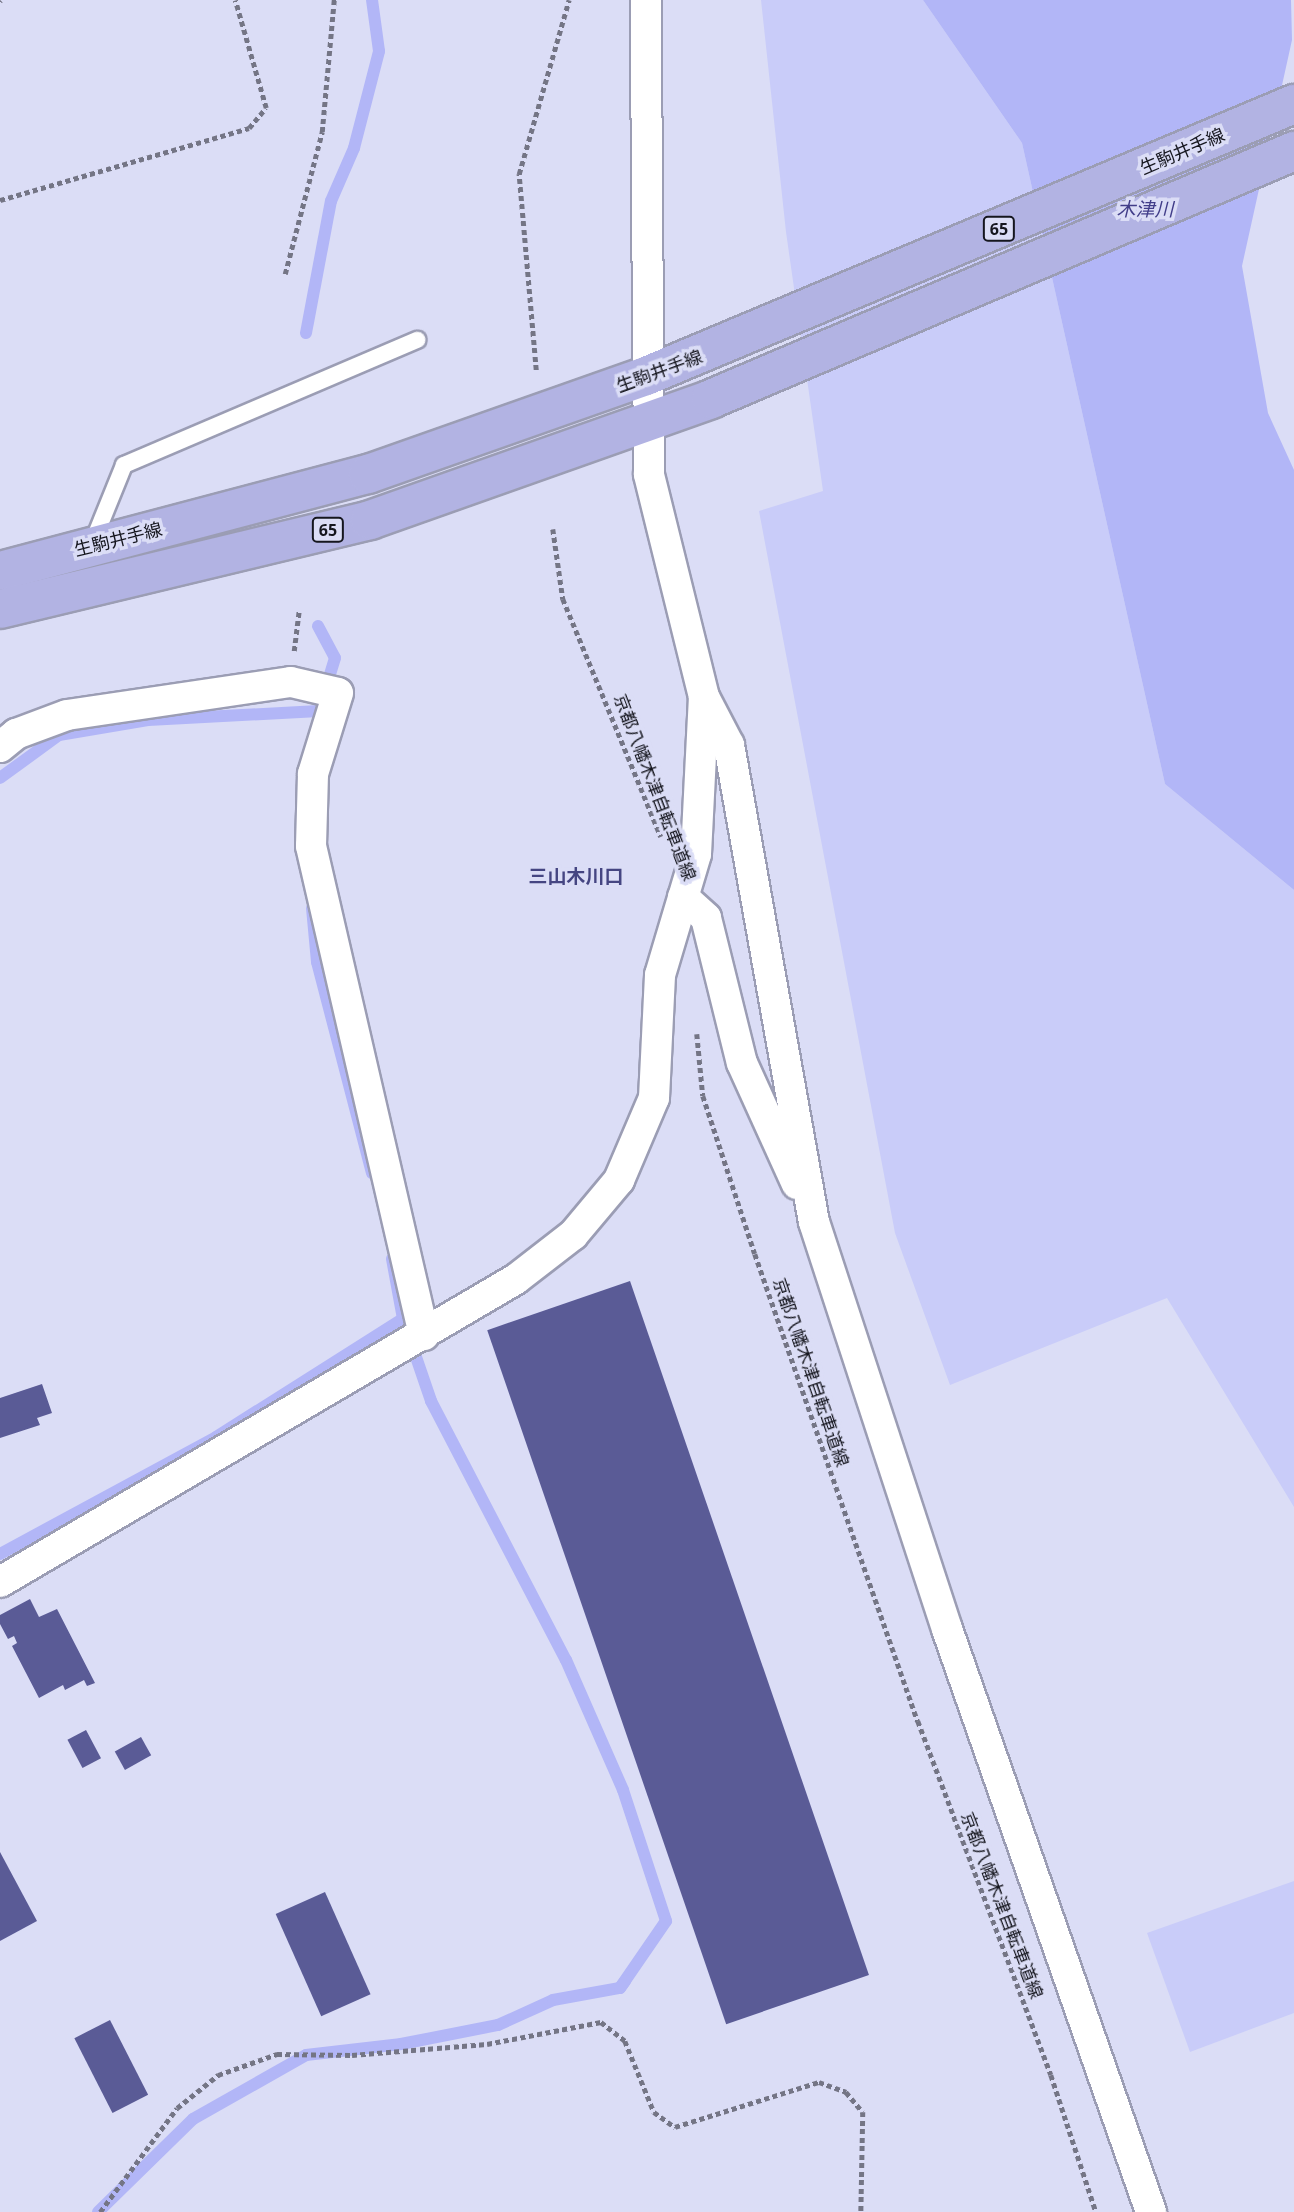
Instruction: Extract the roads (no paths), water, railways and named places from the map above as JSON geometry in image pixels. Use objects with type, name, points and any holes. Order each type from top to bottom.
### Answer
[{"type":"main road","name":"生駒井手線","points":[[0,571],[368,474],[646,376],[704,355],[1294,104]]},
{"type":"main road","name":"65","points":[[0,609],[370,520],[648,422],[712,399],[1294,151]]},
{"type":"street","points":[[646,0],[646,376],[649,474],[704,697],[729,745],[814,1222]]},
{"type":"street","points":[[0,747],[16,734],[67,715],[290,682],[338,693],[313,774],[311,846],[425,1335]]},
{"type":"street","points":[[0,1582],[425,1335],[516,1279],[573,1234],[619,1180],[654,1098],[660,975],[696,854],[704,697]]},
{"type":"street","points":[[683,897],[706,918],[742,1063],[814,1222],[951,1642],[1152,2212]]},
{"type":"lane","points":[[91,546],[124,465],[417,340]]},
{"type":"water","name":"木津川","points":[[923,0],[1291,0],[1292,40],[1242,266],[1268,413],[1294,470],[1294,890],[1165,784],[1022,143]]},
{"type":"waterway","points":[[306,333],[331,201],[354,148],[379,51],[372,0]]},
{"type":"waterway","points":[[318,626],[335,658],[325,690]]},
{"type":"waterway","points":[[0,778],[59,735],[148,720],[319,711]]},
{"type":"waterway","points":[[312,908],[317,962],[372,1173]]},
{"type":"waterway","points":[[392,1259],[403,1319],[431,1401],[566,1660],[623,1790],[666,1921],[620,1988]]},
{"type":"waterway","points":[[0,1554],[216,1437],[403,1319]]},
{"type":"waterway","points":[[98,2212],[193,2119],[306,2055],[401,2044],[498,2025],[553,2000],[620,1988],[625,1981]]},
{"type":"district","name":"三山木川口","points":[[576,877]]}]
